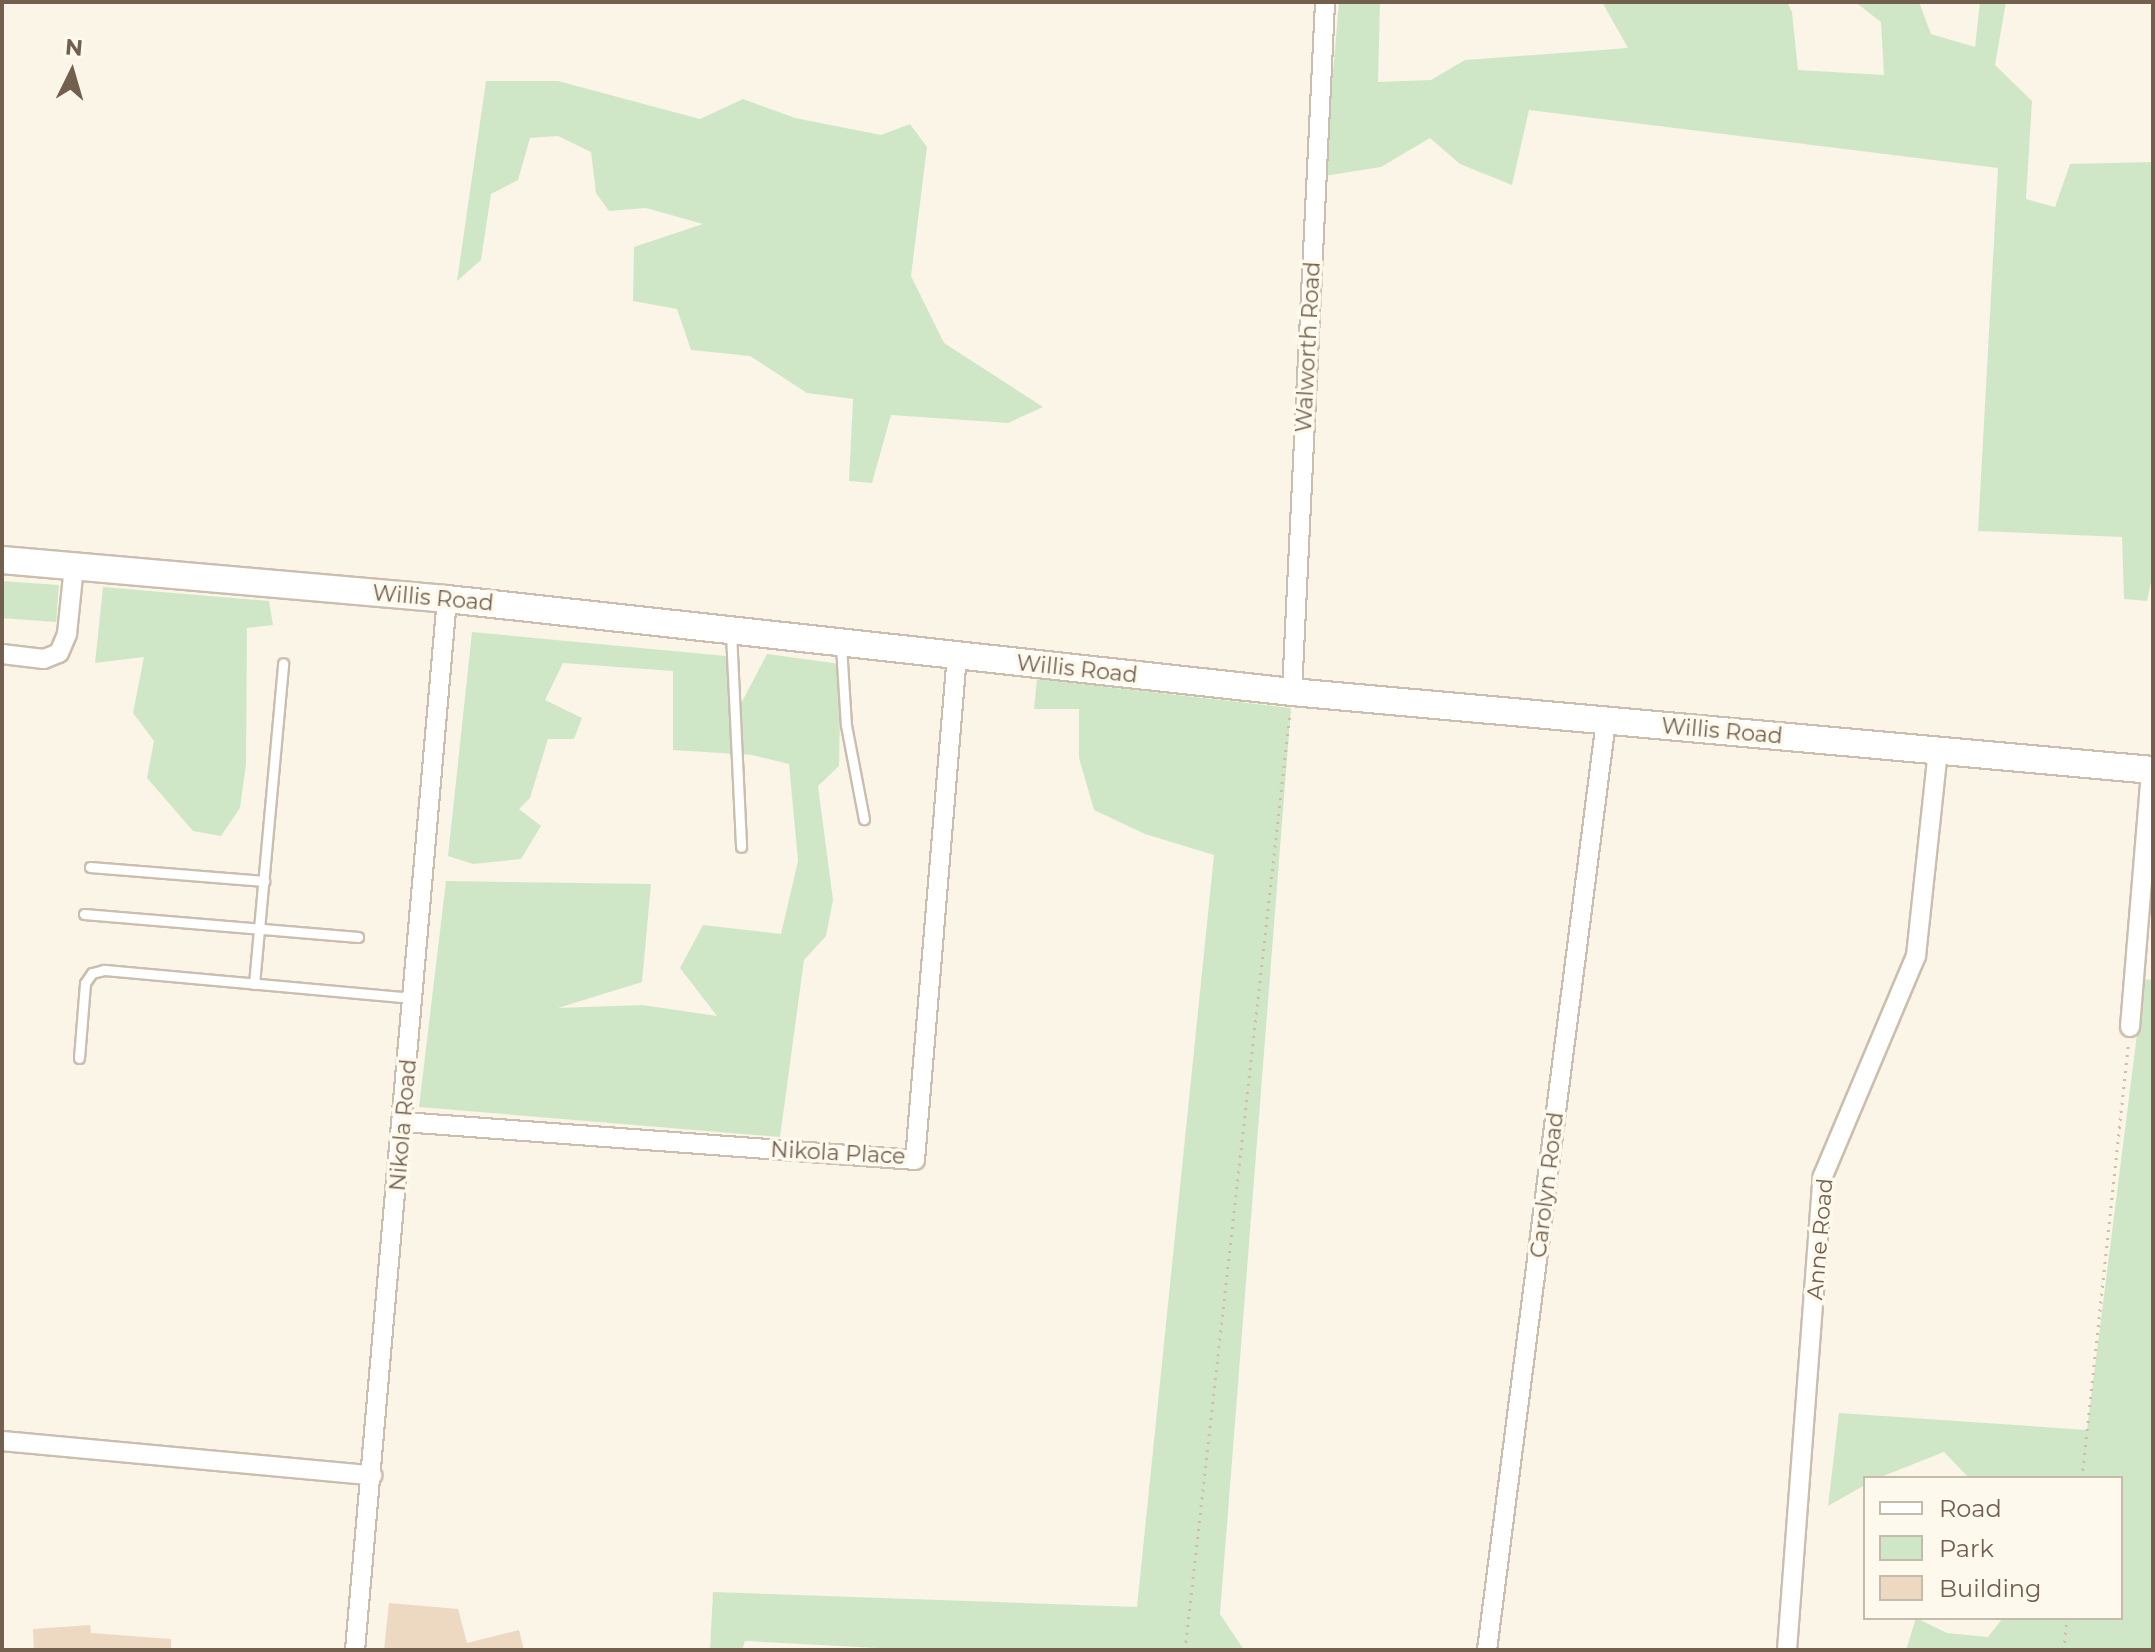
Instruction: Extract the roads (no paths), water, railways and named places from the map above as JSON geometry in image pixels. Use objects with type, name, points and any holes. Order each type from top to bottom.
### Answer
[{"type":"street","name":"Walworth Road","points":[[1292,692],[1325,2]]},
{"type":"street","name":"Willis Road","points":[[2,560],[447,599],[1292,692],[2152,770]]},
{"type":"street","points":[[2,654],[44,659],[59,653],[67,634],[74,566]]},
{"type":"street","name":"Nikola Road","points":[[355,1650],[447,599]]},
{"type":"street","name":"Nikola Place","points":[[403,1122],[915,1160],[957,655]]},
{"type":"street","name":"Carolyn Road","points":[[1487,1650],[1606,721]]},
{"type":"street","name":"Anne Road","points":[[1787,1650],[1823,1176],[1916,956],[1938,751]]},
{"type":"street","points":[[2130,1027],[2152,770]]},
{"type":"street","points":[[2,1441],[372,1475]]},
{"type":"lane","points":[[730,630],[741,847]]},
{"type":"lane","points":[[841,642],[846,725],[864,819]]},
{"type":"lane","points":[[254,984],[283,663]]},
{"type":"lane","points":[[90,867],[264,881]]},
{"type":"lane","points":[[84,914],[358,937]]},
{"type":"lane","points":[[79,1058],[85,983],[92,973],[104,970],[414,998]]}]
